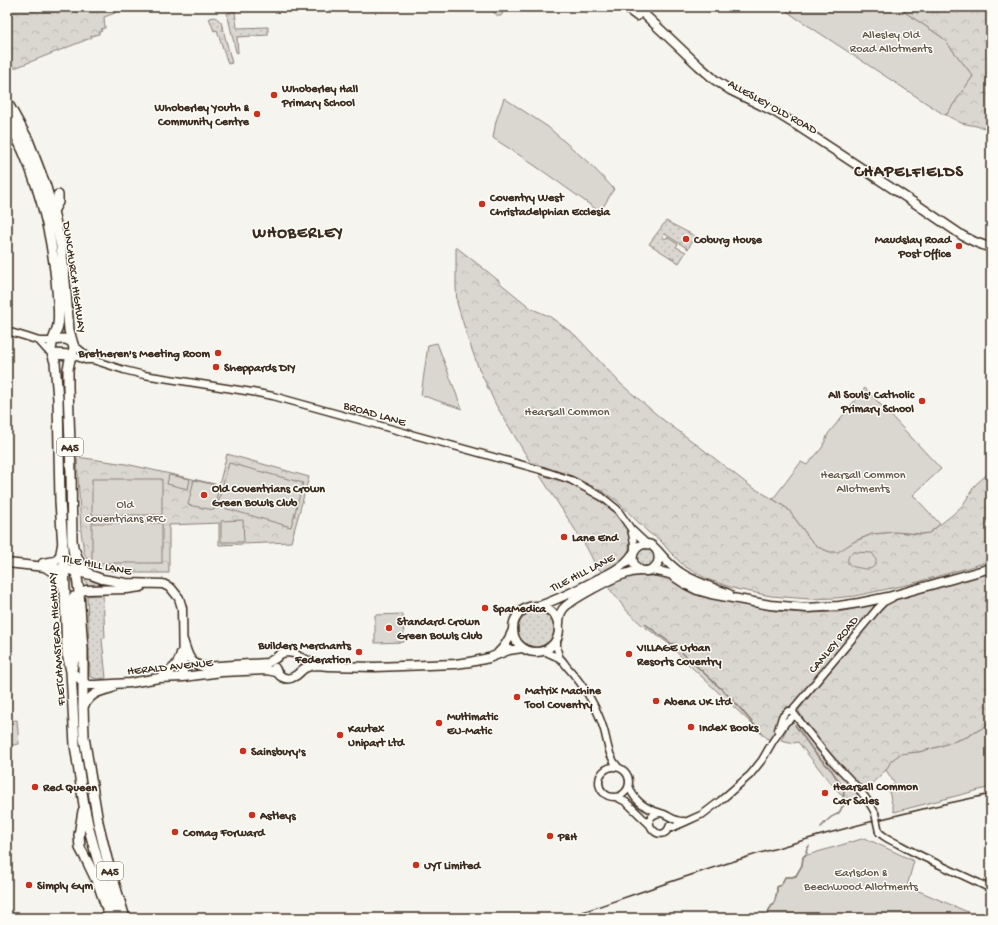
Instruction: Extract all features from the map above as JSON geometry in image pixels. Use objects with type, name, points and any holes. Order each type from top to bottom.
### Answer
[{"type":"highway","name":"DUNCHURCH HIGHWAY","points":[[7,102],[28,140],[45,184],[53,211],[61,246],[69,330],[73,344]]},
{"type":"highway","name":"DUNCHURCH HIGHWAY","points":[[7,118],[23,148],[34,177],[45,214],[52,249],[57,289],[58,321],[51,347],[53,353]]},
{"type":"highway","points":[[53,211],[58,202],[58,195]]},
{"type":"highway","points":[[53,340],[66,339],[71,341],[73,344]]},
{"type":"highway","name":"FLETCHAMSTEAD HIGHWAY","points":[[73,344],[74,348],[68,369],[72,540],[79,592],[83,650],[84,737],[98,822],[106,859],[125,918]]},
{"type":"highway","points":[[53,353],[72,355]]},
{"type":"highway","name":"FLETCHAMSTEAD HIGHWAY","points":[[53,353],[58,399],[59,465],[67,654],[71,671],[75,745],[84,805],[110,917]]},
{"type":"highway","points":[[71,671],[74,664],[75,655],[74,596],[79,592]]},
{"type":"highway","points":[[84,805],[79,835],[80,848],[99,886],[110,917]]},
{"type":"main road","name":"ALLESLEY OLD ROAD","points":[[625,7],[645,22],[694,69],[727,95],[773,116],[824,146]]},
{"type":"main road","name":"ALLESLEY OLD ROAD","points":[[634,7],[715,80],[730,90],[775,112],[917,208],[968,239],[991,248]]},
{"type":"main road","points":[[72,540],[77,559],[83,568],[91,575]]},
{"type":"main road","name":"TILE HILL LANE","points":[[27,565],[55,561],[60,555],[62,543]]},
{"type":"main road","points":[[648,545],[657,550],[659,555],[658,562],[655,567],[646,570],[638,568],[634,564],[633,554],[639,546],[648,545]]},
{"type":"main road","name":"TILE HILL LANE","points":[[657,550],[685,575],[743,600]]},
{"type":"main road","name":"TILE HILL LANE","points":[[539,606],[578,590],[601,578],[625,564],[633,554]]},
{"type":"main road","name":"TILE HILL LANE","points":[[7,563],[64,569],[102,579],[126,583],[163,584]]},
{"type":"main road","points":[[43,566],[52,571],[59,578],[62,583],[65,601]]},
{"type":"main road","points":[[895,596],[991,568]]},
{"type":"main road","name":"TILE HILL LANE","points":[[558,624],[562,610],[566,606],[618,576],[646,570],[670,574],[685,584],[702,592],[770,605],[807,608],[839,606],[895,596]]},
{"type":"main road","points":[[79,592],[86,590],[127,589],[163,584],[171,588],[179,598],[182,608],[183,677]]},
{"type":"main road","points":[[496,655],[504,648],[509,640],[514,622],[519,614],[527,608],[539,606],[544,607],[551,612],[558,624],[559,632],[557,639],[549,648],[544,651],[534,652],[522,648],[516,642],[513,630]]},
{"type":"main road","points":[[159,678],[175,667],[179,660],[183,640]]},
{"type":"main road","name":"HERALD AVENUE","points":[[183,640],[189,658],[196,665],[204,667],[267,663],[279,655],[287,652],[294,653],[299,657],[318,665]]},
{"type":"main road","name":"HERALD AVENUE","points":[[83,682],[88,685],[130,683],[159,678],[260,670],[276,672],[282,677],[287,678],[296,676],[302,669],[309,666],[318,665],[344,667],[455,664],[489,658],[509,650],[522,648]]},
{"type":"main road","points":[[299,657],[301,665],[299,672]]},
{"type":"main road","points":[[276,658],[274,667],[276,672]]},
{"type":"main road","points":[[71,671],[83,682]]},
{"type":"main road","points":[[83,707],[88,699],[99,691],[130,683]]},
{"type":"street","points":[[7,331],[39,341],[53,340]]},
{"type":"street","points":[[39,341],[47,350],[53,353]]},
{"type":"street","name":"BROAD LANE","points":[[73,344],[93,360]]},
{"type":"street","name":"BROAD LANE","points":[[72,355],[85,360],[93,360],[144,375],[273,396],[548,472],[571,480],[602,497],[617,509],[631,529],[648,545]]},
{"type":"street","name":"BROAD LANE","points":[[631,529],[634,543],[633,554]]},
{"type":"street","name":"CANLEY ROAD","points":[[669,829],[697,817],[708,810],[750,775],[762,760],[794,708],[813,684],[878,608],[884,602],[895,596]]},
{"type":"street","points":[[557,639],[557,649],[560,659]]},
{"type":"street","points":[[544,651],[560,659],[579,680],[593,702],[602,723],[612,760],[627,774],[632,794],[649,808],[673,820],[690,820]]},
{"type":"street","points":[[791,715],[802,724],[819,746],[868,800],[875,813],[879,832],[916,854],[964,875],[991,889]]},
{"type":"street","points":[[607,769],[609,760],[608,749]]},
{"type":"street","points":[[618,767],[611,767],[602,772],[599,786],[602,791],[609,797],[616,797],[623,794],[629,785]]},
{"type":"street","points":[[616,797],[631,806],[650,825],[653,831],[658,834],[664,833],[669,829],[670,821],[665,815],[657,814],[652,817],[650,825]]},
{"type":"green space","points":[[11,7],[123,7],[115,10],[115,13],[104,17],[105,28],[101,29],[102,31],[99,32],[99,34],[7,71],[7,20]]},
{"type":"green space","points":[[492,7],[506,7],[501,16],[498,16],[491,10]]},
{"type":"green space","name":"Allesley Old Road Allotments","points":[[781,7],[897,7],[943,38],[973,76],[946,115],[943,114]]},
{"type":"green space","points":[[897,7],[991,7],[991,129],[961,123],[946,115],[973,76],[943,38]]},
{"type":"green space","points":[[235,11],[237,28],[268,27],[268,35],[237,37],[238,53],[236,52],[227,13]]},
{"type":"green space","points":[[215,17],[221,22],[232,63],[228,64],[217,30],[214,31],[209,18]]},
{"type":"green space","points":[[504,98],[548,127],[590,164],[614,189],[600,212],[493,138],[496,121]]},
{"type":"green space","points":[[666,221],[695,236],[688,249],[665,234],[662,237],[665,239],[667,237],[678,244],[676,247],[686,252],[679,263],[649,244]]},
{"type":"green space","name":"Hearsall Common","points":[[456,247],[532,309],[549,316],[575,335],[621,384],[662,419],[750,486],[788,509],[810,539],[818,547],[830,552],[872,534],[895,532],[921,534],[929,533],[963,505],[975,485],[990,472],[991,561],[911,584],[855,596],[809,599],[771,596],[736,589],[707,579],[684,566],[660,540],[649,533],[617,501],[602,491],[571,476],[545,467],[532,465],[496,405],[479,369],[468,339],[457,303]]},
{"type":"green space","points":[[437,343],[462,409],[421,395],[428,345]]},
{"type":"green space","name":"Hearsall Common Allotments","points":[[865,388],[941,469],[913,495],[940,524],[929,533],[921,534],[895,532],[872,534],[855,541],[838,552],[830,552],[818,547],[810,539],[788,509],[773,499],[801,462],[807,465],[822,448],[828,434]]},
{"type":"green space","name":"Old Coventrians RFC","points":[[227,454],[309,477],[291,542],[219,545],[219,523],[169,525],[169,573],[128,573],[107,570],[95,567],[88,561],[84,553],[81,531],[77,457],[126,464],[219,485]]},
{"type":"green space","points":[[229,463],[303,483],[291,527],[217,506]]},
{"type":"green space","points":[[539,474],[560,480],[582,490],[617,515],[625,526],[629,537],[629,549],[622,561],[611,569],[603,572],[597,568],[587,548]]},
{"type":"green space","points":[[169,475],[190,479],[188,489],[167,484]]},
{"type":"green space","points":[[92,479],[162,479],[162,515],[92,515]]},
{"type":"green space","name":"Old Coventrians Crown Green Bowls Club","points":[[194,480],[219,486],[214,510],[188,505]]},
{"type":"green space","name":"Old Coventrians Crown Green Bowls Club","points":[[243,520],[244,542],[221,542],[221,521]]},
{"type":"green space","points":[[92,523],[162,523],[162,563],[92,563]]},
{"type":"green space","points":[[646,548],[653,551],[656,558],[653,565],[646,568],[639,565],[636,558],[639,551]]},
{"type":"green space","points":[[854,552],[872,553],[876,560],[876,564],[872,568],[867,569],[851,566],[848,563],[848,557]]},
{"type":"green space","points":[[991,572],[991,723],[967,737],[938,747],[919,752],[900,754],[867,788],[848,802],[828,780],[798,742],[794,743],[781,740],[789,724],[792,721],[799,724],[804,720],[799,712],[799,709],[885,605],[892,601],[930,589]]},
{"type":"green space","points":[[653,576],[669,579],[694,592],[726,601],[775,611],[805,613],[838,612],[875,605],[792,705],[785,709],[770,740],[685,661],[668,643],[642,625],[627,611],[608,587],[625,577]]},
{"type":"green space","points":[[84,577],[119,585],[111,587],[87,585]]},
{"type":"green space","points":[[103,595],[105,638],[102,639],[106,678],[98,679],[90,677],[87,596]]},
{"type":"green space","points":[[536,612],[546,615],[551,620],[554,630],[551,640],[546,645],[536,648],[526,645],[521,640],[518,630],[521,620],[526,615]]},
{"type":"green space","name":"Standard Crown Green Bowls Club","points":[[403,614],[404,642],[375,643],[375,615]]},
{"type":"green space","points":[[17,720],[19,744],[7,746],[7,721]]},
{"type":"green space","points":[[991,723],[991,787],[894,812],[888,787],[895,784],[886,770],[891,761],[900,754],[919,752],[967,737]]},
{"type":"green space","name":"Earlsdon & Beechwood Allotments","points":[[865,838],[914,861],[907,886],[982,918],[769,918],[768,913],[774,903],[777,887],[781,885],[785,877],[792,877],[796,875],[802,865],[804,856]]},
{"type":"waterway","points":[[645,624],[676,647],[732,699],[763,735]]},
{"type":"waterway","points":[[795,725],[815,753],[832,771],[844,791],[843,799],[848,802],[842,807],[839,813],[831,817],[821,827]]},
{"type":"waterway","points":[[769,918],[768,913],[774,903],[777,887],[781,885],[785,877],[796,876],[809,846]]},
{"type":"railway","points":[[565,918],[772,849],[865,823],[991,794]]},
{"type":"place","name":"Whoberley Hall Primary School","points":[[274,95]]},
{"type":"place","name":"Whoberley Youth & Community Centre","points":[[257,114]]},
{"type":"place","name":"Coventry West Christadelphian Ecclesia","points":[[482,204]]},
{"type":"place","name":"Coburg House","points":[[686,239]]},
{"type":"place","name":"Maudslay Road Post Office","points":[[959,246]]},
{"type":"place","name":"Bretheren's Meeting Room","points":[[218,353]]},
{"type":"place","name":"Sheppards DIY","points":[[216,367]]},
{"type":"place","name":"All Souls' Catholic Primary School","points":[[922,401]]},
{"type":"place","name":"Old Coventrians Crown Green Bowls Club","points":[[204,495]]},
{"type":"place","name":"Lane End","points":[[564,537]]},
{"type":"place","name":"SpaMedica","points":[[485,608]]},
{"type":"place","name":"Standard Crown Green Bowls Club","points":[[389,628]]},
{"type":"place","name":"Builders Merchants Federation","points":[[359,652]]},
{"type":"place","name":"VILLAGE Urban Resorts Coventry","points":[[629,654]]},
{"type":"place","name":"Matrix Machine Tool Coventry","points":[[517,697]]},
{"type":"place","name":"Abena UK Ltd","points":[[656,701]]},
{"type":"place","name":"Multimatic EU-Matic","points":[[439,723]]},
{"type":"place","name":"Index Books","points":[[691,727]]},
{"type":"place","name":"Kautex Unipart Ltd","points":[[340,735]]},
{"type":"place","name":"Sainsbury's","points":[[243,751]]},
{"type":"place","name":"Red Queen","points":[[35,787]]},
{"type":"place","name":"Hearsall Common Car Sales","points":[[825,793]]},
{"type":"place","name":"Astleys","points":[[252,815]]},
{"type":"place","name":"Comag Forward","points":[[175,832]]},
{"type":"place","name":"P&H","points":[[550,836]]},
{"type":"place","name":"UYT Limited","points":[[416,865]]},
{"type":"place","name":"Simply Gym","points":[[29,885]]},
{"type":"district","name":"CHAPELFIELDS","points":[[909,170]]},
{"type":"district","name":"WHOBERLEY","points":[[298,231]]}]
